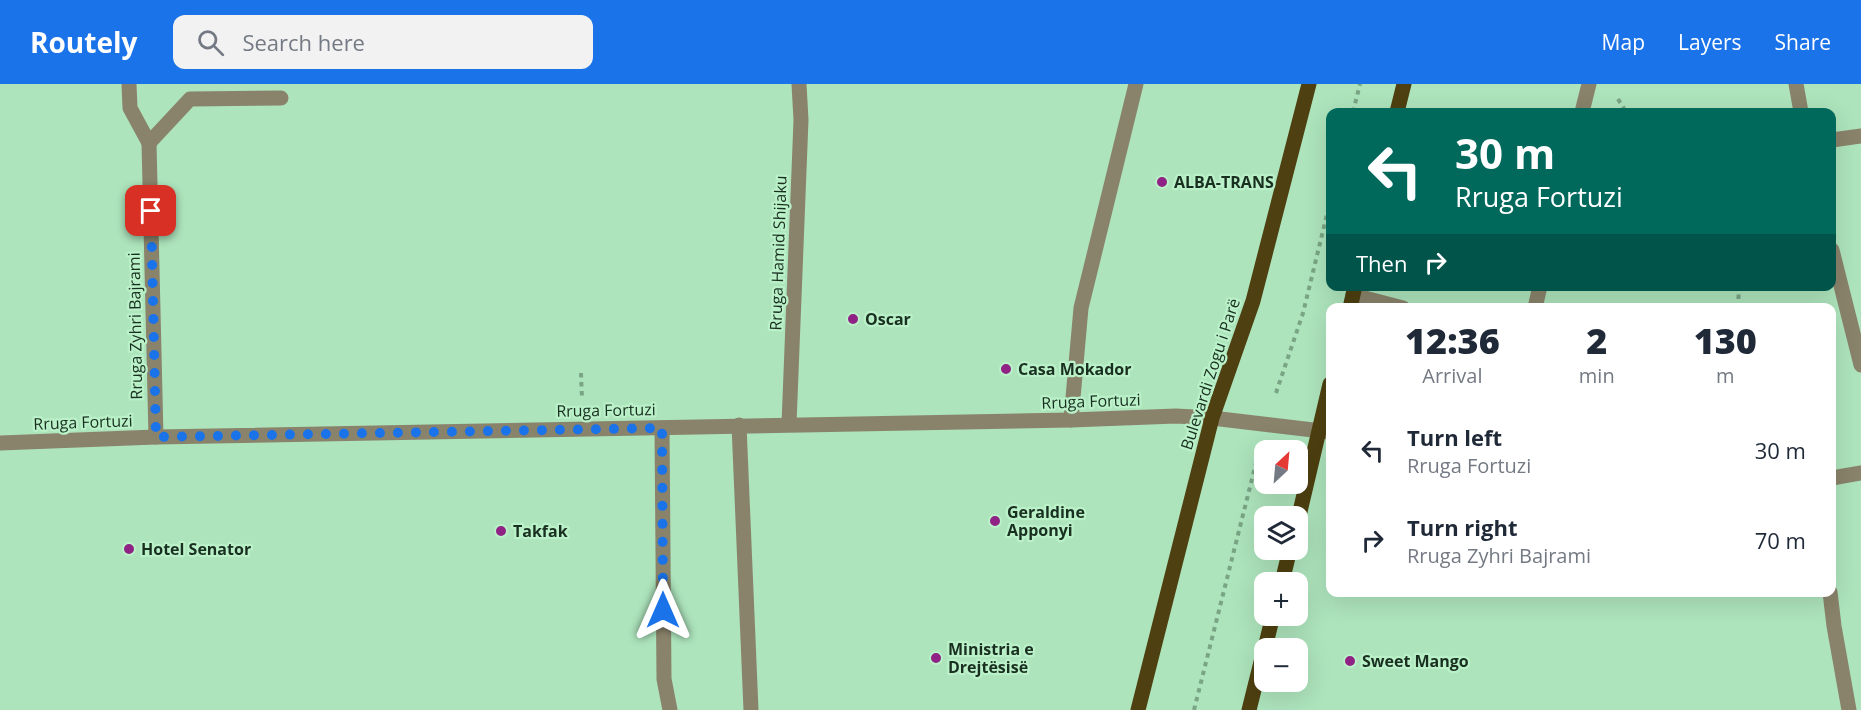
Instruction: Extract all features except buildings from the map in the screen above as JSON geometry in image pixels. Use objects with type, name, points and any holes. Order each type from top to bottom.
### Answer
[{"type":"main road","name":"Bulevardi Zogu i Parë","points":[[1138,710],[1212,418],[1253,301],[1309,84]]},
{"type":"main road","points":[[1398,108],[1404,84]]},
{"type":"main road","points":[[1302,506],[1325,431]]},
{"type":"main road","points":[[1249,710],[1254,691]]},
{"type":"street","points":[[129,84],[130,108],[149,143],[190,99],[281,98]]},
{"type":"street","name":"Rruga Hamid Shijaku","points":[[789,424],[801,120],[799,84]]},
{"type":"street","points":[[1071,420],[1082,309],[1136,84]]},
{"type":"street","points":[[1583,108],[1589,84]]},
{"type":"street","points":[[1796,84],[1800,108]]},
{"type":"street","points":[[1836,140],[1861,136]]},
{"type":"street","name":"Rruga Zyhri Bajrami","points":[[149,143],[156,437]]},
{"type":"street","points":[[1836,266],[1861,365]]},
{"type":"street","points":[[1352,296],[1382,303]]},
{"type":"street","name":"Rruga Fortuzi","points":[[0,443],[156,437],[1071,420],[1176,416],[1325,431]]},
{"type":"street","points":[[740,425],[751,710]]},
{"type":"street","points":[[662,428],[664,679],[670,710]]},
{"type":"street","points":[[1836,477],[1861,473]]},
{"type":"street","points":[[1831,597],[1849,710]]},
{"type":"path","points":[[1354,108],[1360,84]]},
{"type":"place","name":"ALBA-TRANS","points":[[1162,182]]},
{"type":"place","name":"Oscar","points":[[853,319]]},
{"type":"place","name":"Casa Mokador","points":[[1006,369]]},
{"type":"place","name":"Geraldine Apponyi","points":[[995,521]]},
{"type":"place","name":"Takfak","points":[[501,531]]},
{"type":"place","name":"Hotel Senator","points":[[129,549]]},
{"type":"place","name":"Ministria e Drejtësisë","points":[[936,658]]},
{"type":"place","name":"Sweet Mango","points":[[1350,661]]},
{"type":"route","points":[[151,211],[156,437],[662,428],[663,610]]}]
